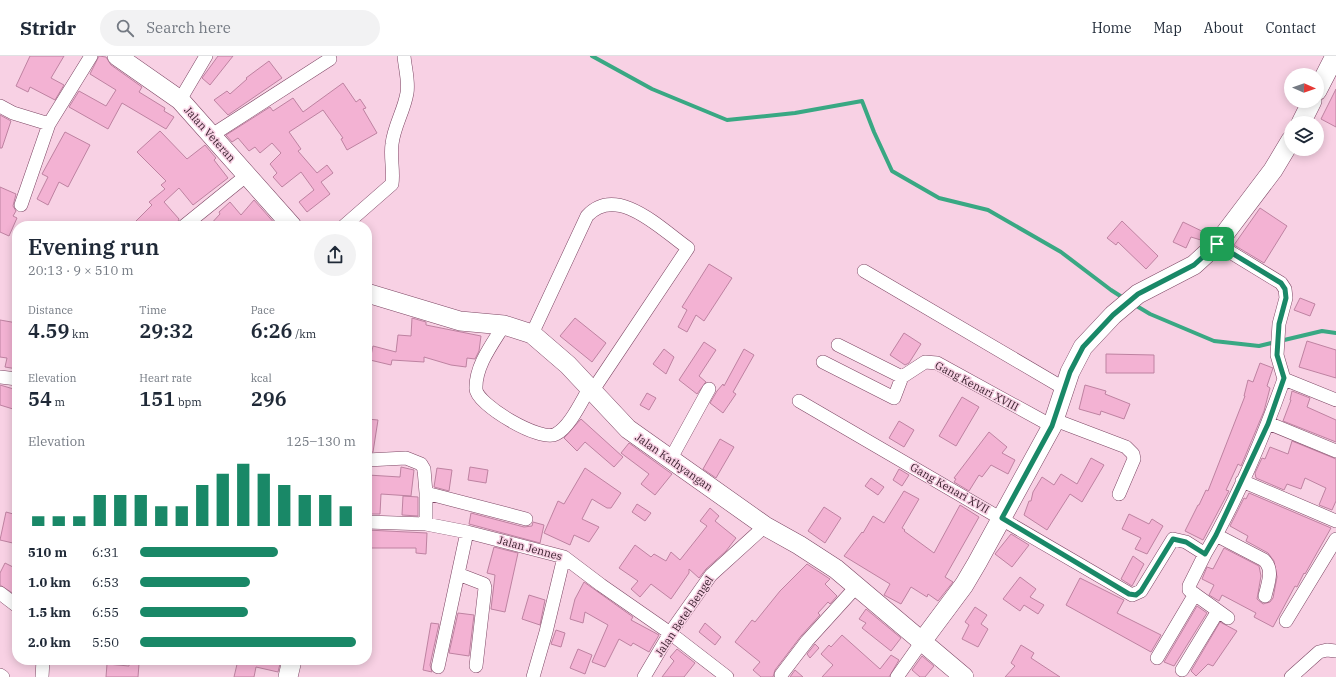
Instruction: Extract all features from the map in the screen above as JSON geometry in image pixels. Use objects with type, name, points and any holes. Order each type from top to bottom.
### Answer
[{"type":"street","points":[[21,205],[49,124],[90,56]]},
{"type":"street","name":"Jalan Veteran","points":[[116,56],[180,100],[288,221]]},
{"type":"street","points":[[180,100],[206,56]]},
{"type":"street","points":[[350,221],[392,184],[391,146],[394,128],[407,94],[408,83],[404,56]]},
{"type":"street","points":[[1324,77],[1334,56]]},
{"type":"street","points":[[212,135],[330,59]]},
{"type":"street","points":[[0,106],[13,113],[49,124]]},
{"type":"street","points":[[897,677],[964,585],[1002,518],[1053,423],[1076,358],[1083,347],[1113,315],[1138,294],[1194,265],[1217,244],[1273,170],[1284,152]]},
{"type":"street","points":[[190,221],[247,175]]},
{"type":"street","points":[[504,325],[484,358],[476,380],[476,391],[481,399],[521,427],[542,436],[551,436],[556,434],[566,425],[688,248],[637,211],[616,203],[594,208],[588,216],[532,334]]},
{"type":"street","points":[[1182,670],[1223,614],[1189,590],[1189,586],[1242,481],[1268,424],[1284,378],[1277,355],[1279,324],[1286,298],[1285,289],[1281,283],[1217,244]]},
{"type":"street","points":[[864,271],[1065,388]]},
{"type":"street","name":"Jalan Kathyangan","points":[[372,295],[460,321],[504,325],[532,334],[557,354],[623,425],[670,460],[765,526],[817,556],[836,569],[856,587],[923,640],[964,677]]},
{"type":"street","points":[[823,362],[894,398],[902,377],[838,345]]},
{"type":"street","name":"Gang Kenari XVIII","points":[[902,377],[925,362],[937,363],[1053,423],[1126,447],[1130,450],[1134,459],[1119,494]]},
{"type":"street","points":[[0,377],[12,378]]},
{"type":"street","points":[[1284,378],[1336,400]]},
{"type":"street","points":[[670,460],[709,389]]},
{"type":"street","name":"Gang Kenari XVII","points":[[799,401],[1132,595],[1141,591],[1173,539],[1186,542],[1205,554]]},
{"type":"street","points":[[1268,424],[1336,451]]},
{"type":"street","points":[[372,460],[406,458],[415,460],[421,464],[424,469],[426,524]]},
{"type":"street","points":[[1242,481],[1336,521]]},
{"type":"street","points":[[426,493],[526,518]]},
{"type":"street","name":"Jalan Jennes","points":[[372,522],[426,524],[467,532],[564,557],[670,633],[727,677]]},
{"type":"street","name":"Jalan Betel Bengel","points":[[644,677],[670,633],[711,575],[765,526]]},
{"type":"street","points":[[438,667],[467,532]]},
{"type":"street","points":[[1216,535],[1264,560],[1269,566],[1270,571],[1265,596]]},
{"type":"street","points":[[1286,621],[1336,539]]},
{"type":"street","points":[[533,677],[546,632],[564,557]]},
{"type":"street","points":[[458,574],[484,584],[485,588],[476,666]]},
{"type":"street","points":[[781,675],[807,641],[856,587]]},
{"type":"street","points":[[0,593],[12,602]]},
{"type":"street","points":[[1157,658],[1195,594]]},
{"type":"street","points":[[1291,677],[1319,652],[1327,650],[1336,651]]},
{"type":"street","points":[[42,677],[43,665]]},
{"type":"street","points":[[288,677],[291,665]]},
{"type":"building","points":[[30,56],[64,56],[51,78],[64,85],[55,100],[30,87],[28,92],[16,86]]},
{"type":"building","points":[[99,56],[106,57],[111,65],[142,87],[139,92],[165,108],[164,111],[174,117],[166,129],[122,103],[108,129],[69,107],[79,91],[106,106],[116,90],[90,74]]},
{"type":"building","points":[[218,56],[233,56],[210,85],[202,78]]},
{"type":"building","points":[[269,61],[282,78],[228,115],[214,100],[227,91],[230,94],[247,79],[246,78]]},
{"type":"building","points":[[343,83],[356,102],[360,99],[366,108],[363,109],[377,133],[347,150],[341,139],[343,138],[323,110],[289,132],[301,149],[298,151],[317,173],[327,165],[333,173],[321,182],[330,194],[307,212],[299,202],[314,190],[301,172],[282,187],[273,177],[277,173],[270,164],[281,153],[272,143],[260,153],[255,147],[249,151],[238,138],[232,142],[226,135],[270,107],[273,111],[293,98],[303,112]]},
{"type":"building","points":[[1336,89],[1336,127],[1324,121],[1324,116],[1322,116]]},
{"type":"building","points":[[0,115],[11,121],[2,148],[0,148]]},
{"type":"building","points":[[160,131],[187,159],[205,145],[216,158],[214,160],[228,178],[193,205],[179,188],[164,202],[179,219],[178,221],[136,221],[152,205],[149,202],[165,189],[161,185],[166,181],[137,152]]},
{"type":"building","points":[[65,132],[90,145],[68,187],[59,182],[48,205],[37,199],[48,177],[42,174]]},
{"type":"building","points":[[0,187],[16,194],[13,206],[16,211],[13,216],[17,218],[16,221],[12,221],[12,229],[9,236],[0,232]]},
{"type":"building","points":[[254,200],[273,221],[214,221],[220,214],[219,212],[230,202],[241,215]]},
{"type":"building","points":[[1260,208],[1287,226],[1264,263],[1234,245]]},
{"type":"building","points":[[1122,221],[1158,256],[1146,269],[1118,242],[1116,245],[1107,238]]},
{"type":"building","points":[[1183,222],[1210,235],[1204,241],[1191,237],[1186,248],[1173,242]]},
{"type":"building","points":[[709,264],[732,278],[704,321],[696,315],[687,332],[678,327],[687,310],[682,307]]},
{"type":"building","points":[[1300,298],[1315,304],[1310,316],[1294,310]]},
{"type":"building","points":[[412,318],[426,322],[426,325],[481,336],[479,351],[475,359],[467,358],[466,367],[451,365],[424,357],[424,362],[392,360],[391,365],[372,360],[373,346],[396,352],[398,335],[411,336]]},
{"type":"building","points":[[575,318],[606,343],[592,362],[560,336]]},
{"type":"building","points":[[0,320],[12,322],[12,368],[5,367],[7,358],[0,357]]},
{"type":"building","points":[[904,333],[921,344],[909,363],[905,365],[890,355]]},
{"type":"building","points":[[1307,341],[1336,350],[1336,378],[1299,367]]},
{"type":"building","points":[[704,342],[716,350],[699,376],[706,382],[697,394],[679,380]]},
{"type":"building","points":[[664,349],[674,357],[666,374],[653,364]]},
{"type":"building","points":[[744,349],[754,355],[733,392],[736,394],[723,413],[710,403],[723,384],[724,386]]},
{"type":"building","points":[[1106,354],[1154,355],[1154,373],[1106,373]]},
{"type":"building","points":[[1260,363],[1273,368],[1267,386],[1270,388],[1264,411],[1241,466],[1238,464],[1226,490],[1229,491],[1203,540],[1185,531],[1206,490],[1208,491],[1245,396],[1248,380],[1253,382]]},
{"type":"building","points":[[0,385],[12,389],[12,409],[0,405]]},
{"type":"building","points":[[1085,385],[1106,391],[1105,394],[1130,404],[1124,419],[1101,411],[1100,415],[1079,409]]},
{"type":"building","points":[[1292,391],[1310,398],[1307,407],[1336,420],[1336,442],[1283,421],[1291,400]]},
{"type":"building","points":[[647,393],[656,398],[649,410],[640,405]]},
{"type":"building","points":[[962,397],[979,407],[956,446],[939,436]]},
{"type":"building","points":[[372,419],[378,420],[372,452]]},
{"type":"building","points":[[581,419],[623,457],[614,467],[585,442],[577,451],[564,438]]},
{"type":"building","points":[[899,421],[914,430],[904,447],[889,438]]},
{"type":"building","points":[[989,432],[1007,447],[1002,453],[1015,460],[1008,474],[991,465],[982,477],[979,475],[969,491],[954,482],[956,479],[954,478]]},
{"type":"building","points":[[720,439],[734,447],[716,478],[703,469]]},
{"type":"building","points":[[1292,441],[1336,459],[1336,501],[1332,510],[1319,505],[1326,488],[1305,478],[1301,489],[1287,484],[1284,490],[1256,478],[1255,473],[1262,458],[1265,459],[1270,447],[1288,454]]},
{"type":"building","points":[[629,443],[672,474],[655,495],[641,484],[649,474],[621,453]]},
{"type":"building","points":[[1091,458],[1104,465],[1082,502],[1070,494],[1047,530],[1024,515],[1029,501],[1031,501],[1033,492],[1042,477],[1054,485],[1061,474],[1077,484]]},
{"type":"building","points":[[401,467],[414,470],[411,496],[381,494],[380,514],[372,514],[372,475],[400,477]]},
{"type":"building","points":[[470,467],[488,470],[486,483],[468,480]]},
{"type":"building","points":[[437,468],[452,470],[449,491],[434,487]]},
{"type":"building","points":[[585,468],[621,493],[611,508],[607,508],[592,499],[582,519],[599,527],[589,542],[574,535],[570,545],[544,533],[558,501],[564,504]]},
{"type":"building","points":[[899,469],[909,475],[902,486],[893,480]]},
{"type":"building","points":[[871,478],[884,487],[878,495],[865,486]]},
{"type":"building","points":[[904,491],[919,499],[902,528],[934,553],[960,505],[979,517],[945,577],[953,582],[938,601],[928,594],[927,597],[911,587],[901,604],[884,595],[890,584],[844,556],[862,532],[863,533],[873,516],[884,523]]},
{"type":"building","points":[[1249,493],[1331,528],[1297,587],[1295,586],[1273,627],[1254,617],[1256,613],[1222,595],[1219,601],[1209,595],[1214,585],[1202,579],[1207,567],[1213,569],[1224,548],[1259,566],[1261,576],[1257,599],[1263,604],[1270,602],[1273,598],[1277,577],[1274,561],[1268,553],[1246,541],[1248,536],[1230,526],[1244,498],[1246,499]]},
{"type":"building","points":[[403,496],[418,497],[418,516],[402,515]]},
{"type":"building","points":[[637,504],[651,513],[645,521],[632,512]]},
{"type":"building","points":[[824,507],[841,518],[825,543],[808,531]]},
{"type":"building","points":[[710,508],[719,516],[715,521],[736,538],[726,551],[706,569],[699,578],[689,569],[689,573],[671,599],[651,584],[640,597],[631,589],[638,581],[619,568],[635,545],[651,557],[654,554],[666,561],[671,552],[680,560],[707,526],[700,521]]},
{"type":"building","points":[[6,512],[12,514],[12,543],[0,540]]},
{"type":"building","points":[[471,513],[524,527],[532,526],[533,522],[544,525],[540,543],[469,524]]},
{"type":"building","points":[[1129,514],[1149,524],[1152,519],[1163,526],[1147,554],[1135,549],[1141,538],[1122,529]]},
{"type":"building","points":[[372,530],[427,533],[426,554],[416,553],[416,548],[372,548]]},
{"type":"building","points":[[1011,534],[1029,545],[1012,567],[995,554]]},
{"type":"building","points":[[494,547],[518,553],[505,612],[491,609],[495,575],[487,573]]},
{"type":"building","points":[[1133,556],[1144,564],[1132,586],[1121,579]]},
{"type":"building","points":[[5,563],[12,566],[12,593],[0,585],[0,573]]},
{"type":"building","points":[[807,564],[830,579],[825,584],[837,596],[830,604],[828,602],[818,613],[820,615],[801,636],[775,670],[773,677],[761,677],[753,670],[760,662],[735,642],[752,620],[755,622],[780,591]]},
{"type":"building","points":[[1020,577],[1036,589],[1030,597],[1044,605],[1038,614],[1024,605],[1020,611],[1003,599]]},
{"type":"building","points":[[1080,578],[1124,600],[1117,613],[1161,635],[1151,652],[1066,605]]},
{"type":"building","points":[[584,582],[633,617],[631,620],[659,635],[649,652],[633,643],[631,646],[619,639],[605,667],[592,662],[608,625],[585,612],[583,623],[570,619],[575,599]]},
{"type":"building","points":[[529,595],[545,600],[540,625],[522,619]]},
{"type":"building","points":[[1197,606],[1207,613],[1174,666],[1164,662]]},
{"type":"building","points":[[975,607],[987,615],[981,624],[988,629],[978,647],[962,639],[969,625],[965,622]]},
{"type":"building","points":[[866,609],[901,638],[891,651],[862,628],[866,623],[859,619]]},
{"type":"building","points":[[458,613],[474,615],[469,656],[449,653]]},
{"type":"building","points":[[1220,622],[1237,631],[1213,666],[1208,664],[1196,676],[1191,671]]},
{"type":"building","points":[[431,623],[439,624],[430,665],[432,672],[423,670]]},
{"type":"building","points":[[705,623],[721,637],[715,645],[699,632]]},
{"type":"building","points":[[556,630],[565,633],[561,647],[551,644]]},
{"type":"building","points":[[842,635],[880,669],[891,655],[899,660],[889,677],[822,677],[833,665],[821,654],[829,645],[831,647]]},
{"type":"building","points":[[815,644],[819,648],[810,658],[807,654]]},
{"type":"building","points":[[1021,645],[1034,653],[1031,658],[1060,677],[1005,677],[1015,666],[1011,663]]},
{"type":"building","points":[[578,649],[592,655],[585,674],[570,668]]},
{"type":"building","points":[[677,649],[695,663],[684,677],[662,677],[674,661],[670,657]]},
{"type":"building","points":[[922,656],[934,666],[925,677],[920,677],[912,670]]},
{"type":"building","points":[[107,665],[139,665],[138,677],[106,677]]},
{"type":"building","points":[[237,665],[280,665],[278,672],[256,667],[254,677],[234,677]]},
{"type":"building","points":[[795,670],[803,677],[790,677]]},
{"type":"waterway","points":[[592,56],[652,89],[727,120],[795,113],[862,101],[892,171],[939,198],[988,210],[1061,252],[1125,299]]},
{"type":"waterway","points":[[1135,305],[1150,314],[1214,341],[1259,346],[1322,331],[1336,333]]},
{"type":"route","points":[[1217,244],[1281,283],[1285,289],[1286,298],[1279,324],[1277,355],[1284,378],[1268,424],[1216,535],[1205,554],[1186,542],[1173,539],[1170,541],[1139,594],[1132,595],[1002,518],[1052,426],[1070,372],[1083,347],[1113,315],[1138,294],[1194,265],[1217,244]]}]
